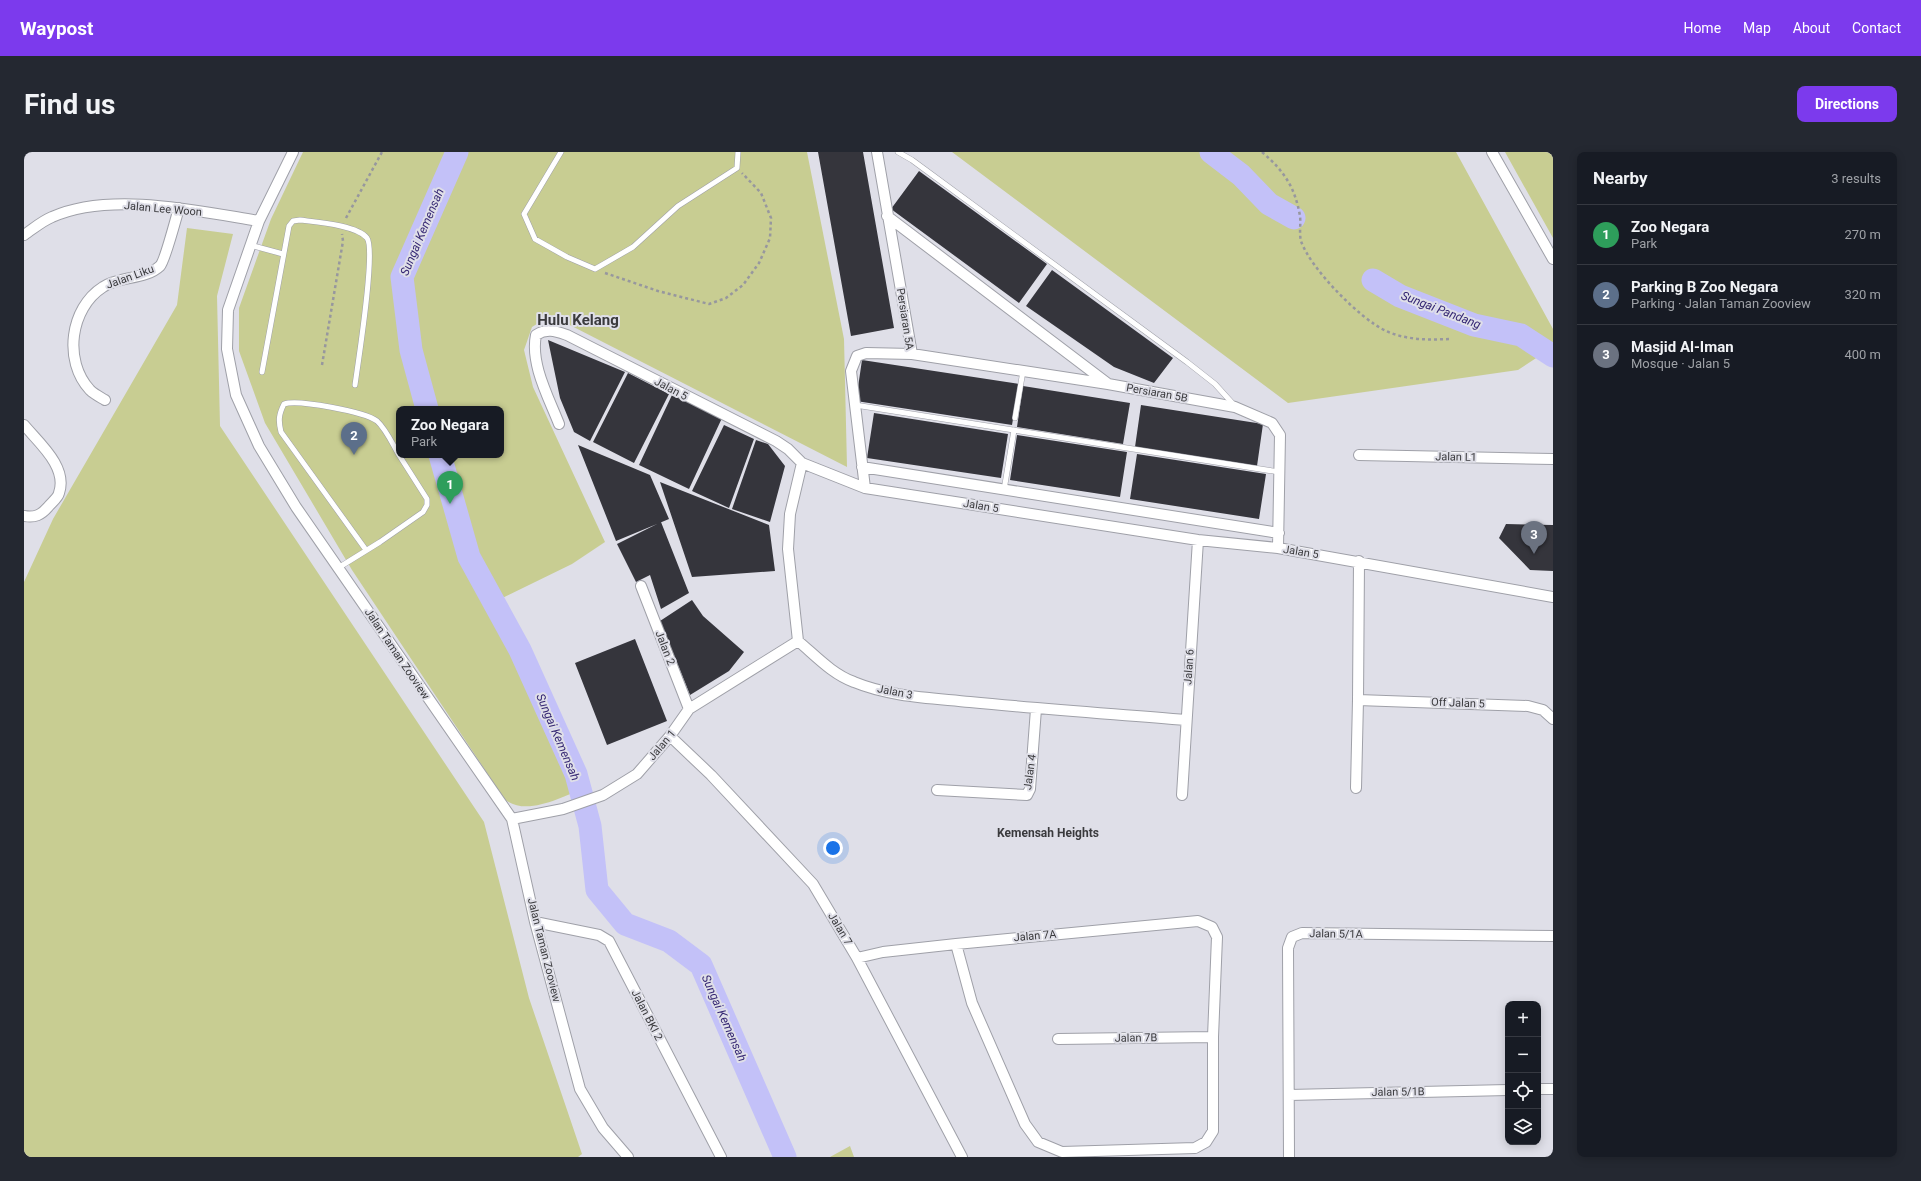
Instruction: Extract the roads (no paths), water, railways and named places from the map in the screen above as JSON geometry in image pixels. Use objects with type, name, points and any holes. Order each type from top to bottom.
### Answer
[{"type":"street","name":"Jalan Taman Zooview","points":[[293,152],[259,221],[228,310],[227,349],[236,395],[259,446],[296,507],[512,819],[536,922],[580,1089],[603,1128],[628,1157]]},
{"type":"street","name":"Persiaran 5A","points":[[865,488],[850,371],[857,356],[870,352],[912,354],[877,152]]},
{"type":"street","points":[[1492,152],[1553,259]]},
{"type":"street","name":"Jalan Lee Woon","points":[[24,235],[52,217],[88,206],[133,204],[179,208],[259,221]]},
{"type":"street","name":"Jalan Liku","points":[[105,400],[90,391],[75,362],[73,341],[78,318],[87,301],[103,286],[153,271],[161,265],[179,208]]},
{"type":"street","points":[[887,216],[1108,384]]},
{"type":"street","name":"Jalan 5","points":[[559,424],[538,364],[535,339],[536,335],[544,330],[556,331],[567,335],[776,441],[788,449],[802,463],[865,488],[1198,540],[1278,548],[1359,561],[1553,597]]},
{"type":"street","name":"Persiaran 5B","points":[[912,354],[1108,384],[1235,407],[1272,423],[1280,435],[1278,548]]},
{"type":"street","points":[[24,425],[57,465],[61,479],[59,494],[41,514],[31,518],[24,516]]},
{"type":"street","name":"Jalan L1","points":[[1359,455],[1553,459]]},
{"type":"street","points":[[798,641],[788,549],[790,514],[802,463]]},
{"type":"street","name":"Jalan 5","points":[[862,467],[1279,533]]},
{"type":"street","name":"Jalan 6","points":[[1182,795],[1198,540]]},
{"type":"street","points":[[1356,788],[1359,561]]},
{"type":"street","name":"Jalan 2","points":[[641,586],[689,709]]},
{"type":"street","name":"Jalan 3","points":[[798,641],[833,672],[854,682],[879,690],[911,696],[1036,709],[1186,720]]},
{"type":"street","name":"Jalan 1","points":[[512,819],[563,809],[603,795],[637,774],[670,736],[689,709],[798,641]]},
{"type":"street","name":"Off Jalan 5","points":[[1358,700],[1528,706],[1543,710],[1553,719]]},
{"type":"street","name":"Jalan 4","points":[[937,790],[1027,795],[1030,788],[1036,709]]},
{"type":"street","name":"Jalan 7","points":[[670,736],[711,775],[813,884],[857,958],[962,1157]]},
{"type":"street","name":"Jalan 7A","points":[[857,958],[883,952],[956,944],[1198,921],[1212,927],[1217,937],[1213,1037]]},
{"type":"street","name":"Jalan BKI 2","points":[[536,922],[599,935],[609,941],[721,1157]]},
{"type":"street","name":"Jalan 5/1A","points":[[1289,1157],[1288,948],[1292,937],[1302,933],[1553,936]]},
{"type":"street","points":[[956,944],[972,1003],[1025,1124],[1038,1142],[1062,1152],[1195,1148],[1206,1142],[1213,1131],[1213,1037]]},
{"type":"street","name":"Jalan 7B","points":[[1058,1039],[1213,1037]]},
{"type":"street","points":[[1541,1089],[1553,1089]]},
{"type":"street","name":"Jalan 5/1B","points":[[1289,1095],[1505,1090]]},
{"type":"lane","points":[[561,152],[524,214],[535,239],[567,257],[595,269],[633,247],[678,206],[737,168],[738,152]]},
{"type":"lane","points":[[898,152],[912,160],[1187,362],[1215,384],[1235,407]]},
{"type":"lane","points":[[262,372],[289,226],[293,221],[300,220],[360,232],[367,238],[370,248],[365,308],[355,385]]},
{"type":"lane","points":[[250,245],[283,254]]},
{"type":"lane","points":[[1016,418],[1023,371]]},
{"type":"lane","points":[[366,550],[281,432],[278,421],[280,413],[284,404],[292,401],[320,405],[371,417],[378,422],[396,450]]},
{"type":"lane","points":[[855,405],[1279,472]]},
{"type":"lane","points":[[1004,490],[1014,430]]},
{"type":"lane","points":[[338,568],[380,542],[423,512],[427,505],[427,499],[401,458]]},
{"type":"waterway","name":"Sungai Kemensah","points":[[426,406],[411,350],[402,277],[457,152]]},
{"type":"waterway","name":"Sungai Pandang","points":[[1211,152],[1241,175],[1269,204],[1294,218]]},
{"type":"waterway","name":"Sungai Pandang","points":[[1373,280],[1400,296],[1474,325],[1521,335],[1553,356]]},
{"type":"waterway","name":"Sungai Kemensah","points":[[441,458],[469,557],[520,650],[576,774],[590,826],[597,890],[625,924],[669,941],[701,965],[785,1157]]},
{"type":"place","name":"Parking B Zoo Negara","points":[[354,455]]},
{"type":"place","name":"Zoo Negara","points":[[450,504]]},
{"type":"place","name":"Masjid Al-Iman","points":[[1534,554]]},
{"type":"district","name":"Hulu Kelang","points":[[578,320]]},
{"type":"district","name":"Kemensah Heights","points":[[1048,833]]}]
